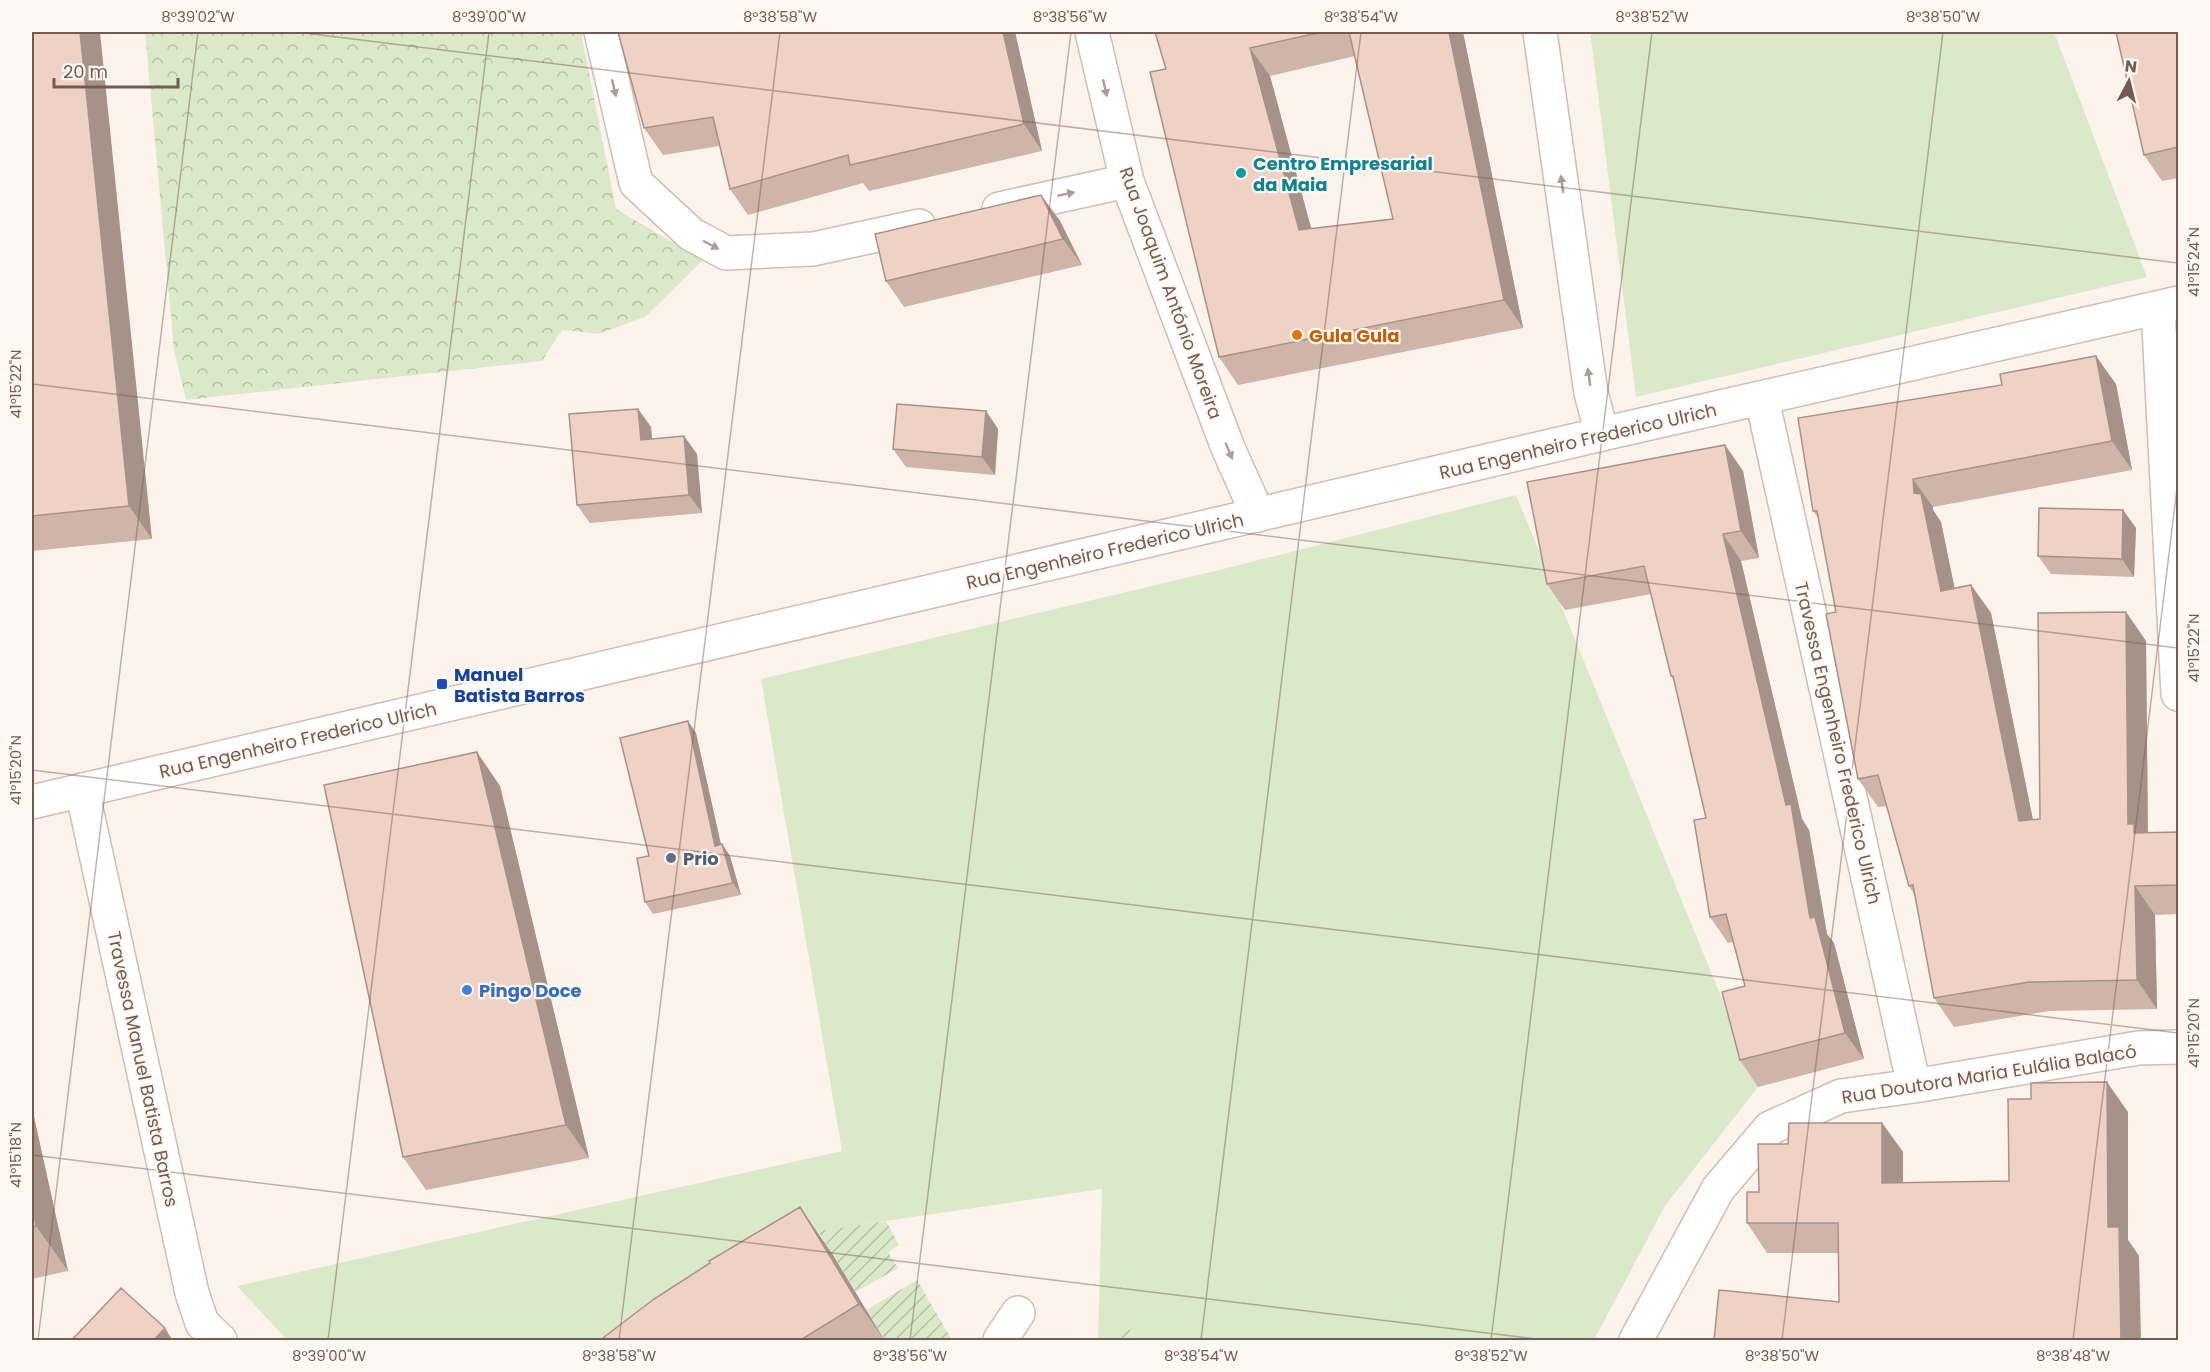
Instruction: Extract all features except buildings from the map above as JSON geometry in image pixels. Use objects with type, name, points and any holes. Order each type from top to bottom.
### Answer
[{"type":"street","points":[[600,32],[636,183],[691,234],[726,253],[813,249],[1127,181]]},
{"type":"street","name":"Rua Joaquim António Moreira","points":[[1092,32],[1127,181],[1228,448],[1258,515]]},
{"type":"street","points":[[1540,32],[1591,393],[1602,434]]},
{"type":"street","points":[[2168,305],[2178,694]]},
{"type":"street","name":"Rua Engenheiro Frederico Ulrich","points":[[32,802],[1602,434],[2168,305]]},
{"type":"street","name":"Travessa Engenheiro Frederico Ulrich","points":[[1762,399],[1914,1086]]},
{"type":"street","name":"Travessa Manuel Batista Barros","points":[[82,790],[192,1293],[202,1323],[220,1341]]},
{"type":"street","name":"Rua Doutora Maria Eulália Balacó","points":[[1636,1341],[1718,1189],[1770,1128],[1841,1096],[2138,1048],[2178,1047]]},
{"type":"street","points":[[1000,1341],[1018,1313]]},
{"type":"green space","points":[[145,32],[581,32],[616,209],[703,260],[645,317],[598,334],[562,330],[542,361],[186,400],[174,350]]},
{"type":"green space","points":[[1590,32],[2054,32],[2147,277],[1636,397]]},
{"type":"green space","points":[[1516,495],[1758,1087],[1665,1206],[1594,1340],[1098,1340],[1102,1189],[818,1231],[668,1340],[287,1340],[237,1286],[842,1151],[761,679],[1223,569]]},
{"type":"green space","points":[[886,1221],[899,1245],[888,1252],[898,1268],[856,1292],[818,1231]]},
{"type":"green space","points":[[917,1280],[952,1340],[885,1340],[866,1310]]},
{"type":"green space","points":[[1131,1329],[1130,1340],[1107,1340]]},
{"type":"place","name":"Centro Empresarial da Maia","points":[[1241,173]]},
{"type":"place","name":"Gula Gula","points":[[1297,335]]},
{"type":"place","name":"Manuel Batista Barros","points":[[442,684]]},
{"type":"place","name":"Prio","points":[[671,858]]},
{"type":"place","name":"Pingo Doce","points":[[467,990]]}]
